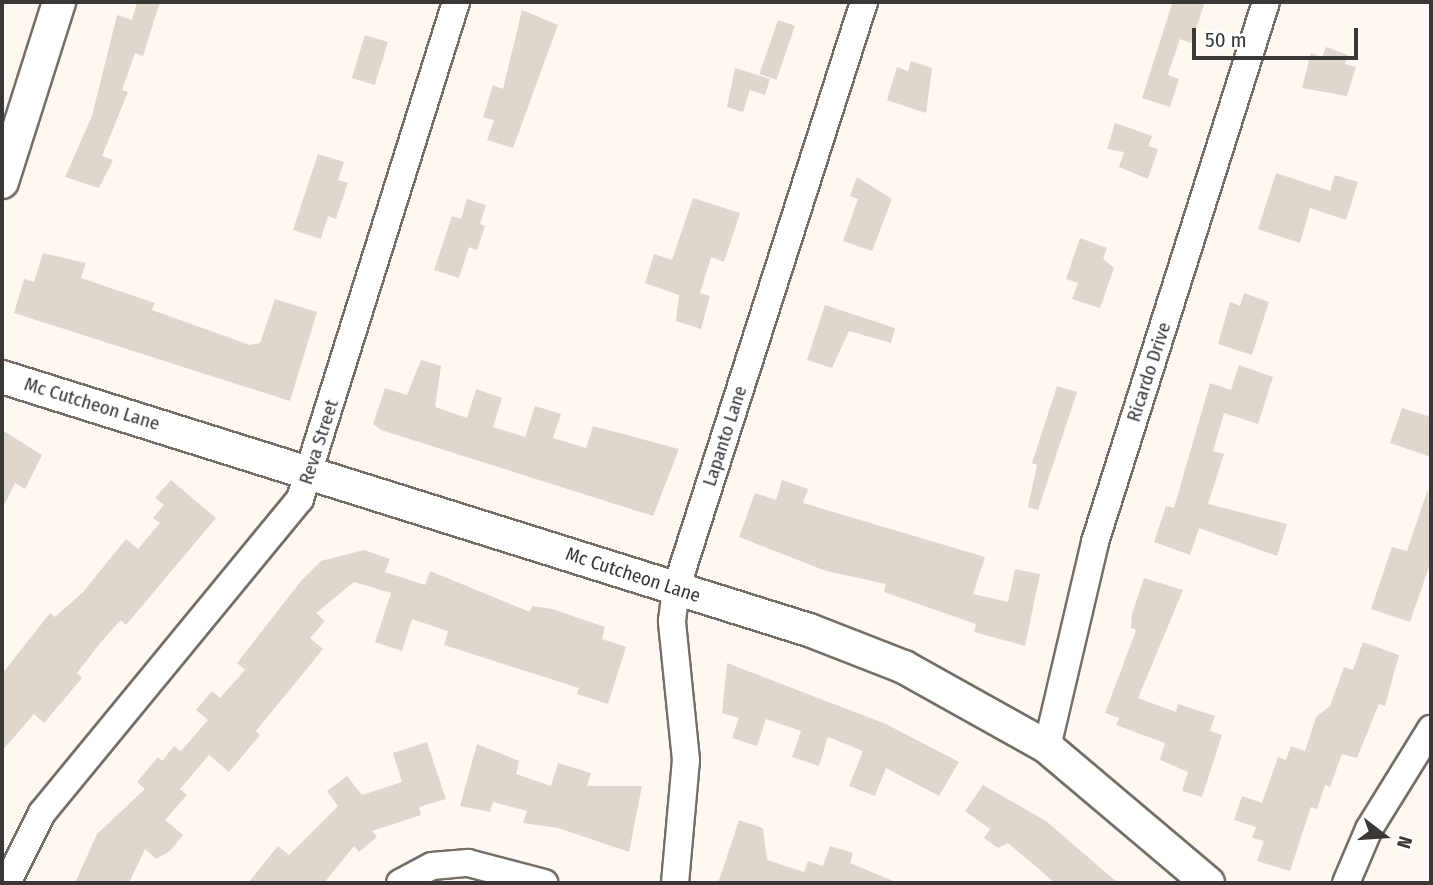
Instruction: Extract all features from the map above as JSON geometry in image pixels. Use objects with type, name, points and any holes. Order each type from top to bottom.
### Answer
[{"type":"street","points":[[2,182],[59,2]]},
{"type":"street","name":"Reva Street","points":[[7,883],[43,813],[300,499],[456,2]]},
{"type":"street","name":"Lapanto Lane","points":[[675,883],[686,760],[672,621],[676,589],[864,2]]},
{"type":"street","name":"Ricardo Drive","points":[[1047,747],[1095,542],[1266,2]]},
{"type":"street","name":"Mc Cutcheon Lane","points":[[2,377],[310,471],[676,589],[904,667],[1047,747],[1208,883]]},
{"type":"street","points":[[1346,883],[1370,829],[1431,729]]},
{"type":"street","points":[[400,883],[432,866],[468,863],[544,883]]},
{"type":"building","points":[[137,2],[160,2],[143,56],[135,53],[122,90],[128,92],[102,156],[113,160],[99,188],[65,177],[92,116],[117,15],[132,20]]},
{"type":"building","points":[[1205,2],[1191,43],[1180,39],[1168,75],[1179,79],[1170,107],[1142,98],[1172,4]]},
{"type":"building","points":[[522,10],[558,25],[513,148],[487,140],[494,120],[483,117],[493,85],[503,89]]},
{"type":"building","points":[[778,20],[795,26],[776,80],[759,74]]},
{"type":"building","points":[[365,35],[388,42],[375,85],[352,78]]},
{"type":"building","points":[[1326,47],[1348,55],[1345,64],[1356,67],[1347,96],[1302,88],[1311,53],[1322,57]]},
{"type":"building","points":[[911,61],[932,68],[926,113],[887,100],[897,67],[908,71]]},
{"type":"building","points":[[735,68],[770,79],[765,95],[750,90],[743,112],[727,107]]},
{"type":"building","points":[[1115,123],[1152,136],[1148,146],[1158,149],[1148,179],[1119,167],[1124,152],[1107,149]]},
{"type":"building","points":[[318,154],[344,162],[338,180],[348,183],[336,219],[328,216],[321,239],[293,230]]},
{"type":"building","points":[[1276,173],[1330,191],[1335,175],[1358,182],[1346,220],[1310,208],[1300,243],[1258,229]]},
{"type":"building","points":[[857,177],[892,199],[872,251],[843,241],[858,199],[850,196]]},
{"type":"building","points":[[693,198],[740,213],[724,262],[711,257],[700,293],[710,296],[701,329],[676,321],[679,295],[645,283],[654,254],[672,260]]},
{"type":"building","points":[[467,199],[486,205],[480,224],[485,226],[477,250],[469,247],[459,278],[434,270],[452,216],[461,219]]},
{"type":"building","points":[[1080,238],[1107,248],[1103,259],[1114,268],[1100,308],[1072,299],[1078,283],[1066,279]]},
{"type":"building","points":[[43,253],[86,263],[81,278],[155,303],[152,310],[250,345],[260,343],[275,299],[317,312],[290,401],[14,313],[24,279],[34,282]]},
{"type":"building","points":[[1244,293],[1269,302],[1252,355],[1218,344],[1230,302],[1240,306]]},
{"type":"building","points":[[825,305],[895,328],[891,343],[849,331],[832,368],[807,360]]},
{"type":"building","points":[[421,360],[441,366],[435,407],[467,418],[476,389],[502,398],[493,427],[525,437],[535,406],[561,414],[553,438],[586,448],[593,426],[679,449],[653,516],[381,430],[373,424],[385,388],[407,395]]},
{"type":"building","points":[[1239,365],[1273,377],[1258,424],[1224,413],[1213,451],[1224,454],[1208,504],[1287,524],[1277,556],[1199,528],[1190,555],[1154,542],[1166,506],[1174,508],[1210,383],[1231,390]]},
{"type":"building","points":[[1057,386],[1077,392],[1038,510],[1028,507],[1037,465],[1032,463]]},
{"type":"building","points":[[1402,408],[1431,417],[1431,457],[1390,443]]},
{"type":"building","points":[[2,430],[42,455],[25,489],[15,483],[2,509]]},
{"type":"building","points":[[171,480],[216,518],[126,625],[121,620],[101,642],[77,673],[82,678],[44,723],[34,714],[2,751],[2,674],[50,613],[55,617],[83,592],[126,539],[138,549],[160,523],[153,518],[164,505],[155,498]]},
{"type":"building","points":[[782,480],[808,489],[803,503],[985,557],[973,594],[1008,602],[1015,569],[1040,574],[1025,646],[974,632],[976,624],[884,592],[886,584],[826,571],[739,537],[755,493],[776,500]]},
{"type":"building","points":[[1428,489],[1431,561],[1410,622],[1371,609],[1392,547],[1407,551]]},
{"type":"building","points":[[364,550],[390,559],[385,572],[425,585],[430,571],[530,612],[532,606],[552,609],[605,627],[602,639],[626,647],[608,704],[577,694],[579,688],[444,645],[448,631],[412,619],[402,651],[375,642],[391,593],[354,582],[316,613],[325,621],[310,638],[323,649],[256,731],[260,735],[229,772],[209,755],[180,789],[187,795],[165,820],[183,835],[170,851],[156,859],[145,849],[129,883],[75,883],[97,834],[145,789],[137,782],[158,757],[162,761],[174,746],[181,751],[208,720],[196,710],[212,691],[220,698],[245,670],[237,663],[301,581],[321,561]]},
{"type":"building","points":[[1144,578],[1183,590],[1138,698],[1176,712],[1178,704],[1215,716],[1210,731],[1222,735],[1202,797],[1182,791],[1188,772],[1160,760],[1165,743],[1116,725],[1119,718],[1105,713],[1136,630],[1131,628],[1132,614]]},
{"type":"building","points":[[1363,642],[1399,655],[1385,706],[1379,704],[1357,758],[1342,754],[1330,787],[1325,785],[1317,809],[1311,807],[1290,871],[1257,861],[1264,841],[1252,838],[1256,827],[1234,820],[1242,796],[1262,803],[1278,757],[1286,760],[1291,746],[1305,751],[1316,717],[1330,706],[1344,667],[1353,670]]},
{"type":"building","points":[[727,663],[886,724],[959,762],[939,796],[886,768],[875,796],[849,786],[863,751],[828,737],[819,766],[792,757],[801,731],[766,719],[757,746],[732,738],[739,718],[722,713]]},
{"type":"building","points":[[427,742],[446,799],[419,807],[421,815],[372,831],[377,837],[359,852],[354,846],[324,883],[248,883],[278,846],[289,855],[338,806],[327,791],[347,776],[362,795],[402,782],[393,753]]},
{"type":"building","points":[[477,744],[519,761],[516,774],[551,786],[558,763],[591,773],[587,786],[642,786],[629,852],[558,828],[523,823],[527,811],[493,802],[490,812],[460,806]]},
{"type":"building","points":[[983,785],[1046,821],[1118,883],[1055,883],[1008,843],[998,848],[984,838],[990,829],[965,811]]},
{"type":"building","points":[[739,820],[763,828],[767,860],[804,872],[808,861],[823,866],[830,846],[853,853],[850,863],[898,883],[718,883]]}]
